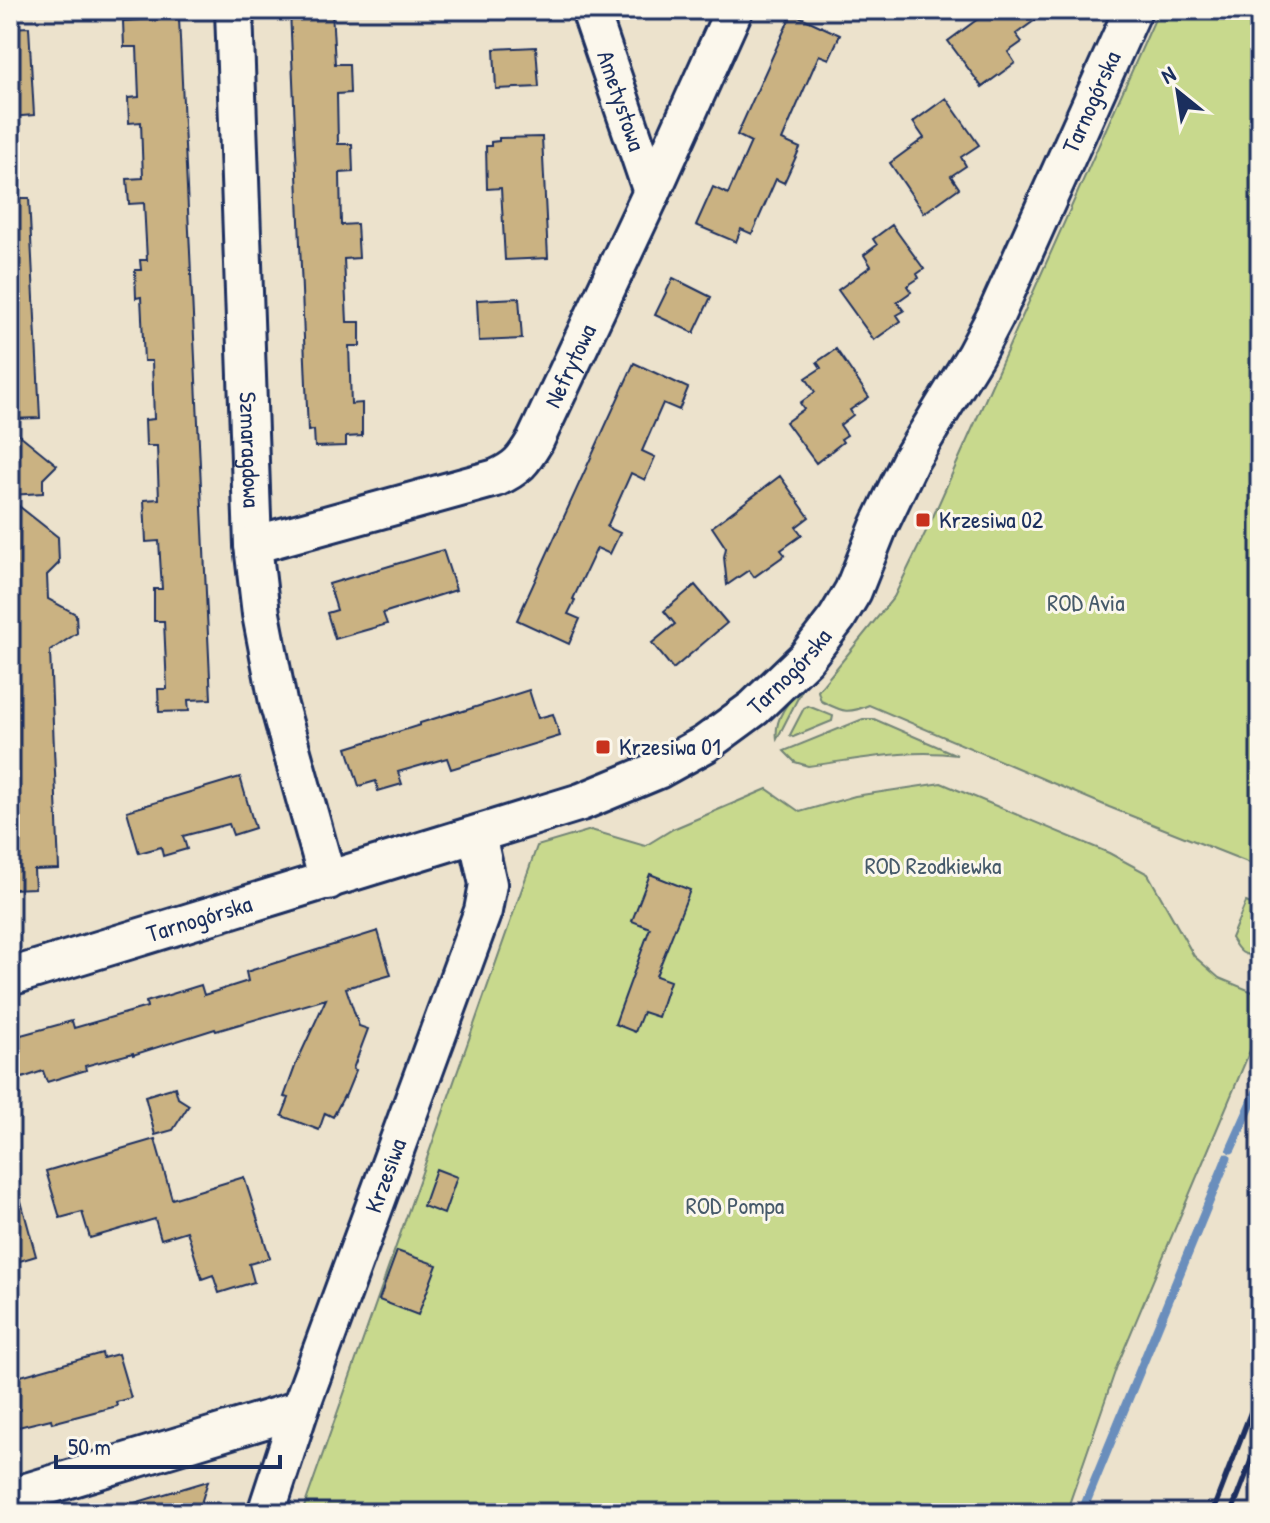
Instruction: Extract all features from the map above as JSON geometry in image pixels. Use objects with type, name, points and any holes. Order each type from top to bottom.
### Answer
[{"type":"street","name":"Szmaragdowa","points":[[234,10],[253,545],[261,614],[278,702],[328,881]]},
{"type":"street","name":"Ametystowa","points":[[590,10],[652,192]]},
{"type":"street","name":"Nefrytowa","points":[[253,545],[496,478],[523,462],[652,192],[734,10]]},
{"type":"street","name":"Tarnogórska","points":[[10,977],[607,793],[683,757],[736,723],[806,658],[837,618],[853,591],[910,461],[995,317],[1133,10]]},
{"type":"street","name":"Krzesiwa","points":[[266,1513],[300,1409],[483,911],[488,884],[477,835]]},
{"type":"street","points":[[10,1497],[300,1409]]},
{"type":"green space","name":"ROD Avia","points":[[1159,10],[1260,10],[1260,867],[869,705],[849,711],[834,707],[821,701],[818,691],[894,597],[932,519]]},
{"type":"green space","points":[[803,688],[777,739],[783,710]]},
{"type":"green space","points":[[808,706],[833,716],[832,721],[793,737],[790,735]]},
{"type":"green space","points":[[863,719],[874,719],[957,755],[901,754],[808,766],[795,762],[784,751]]},
{"type":"green space","name":"ROD Pompa","points":[[941,783],[1109,853],[1148,874],[1194,956],[1219,978],[1260,995],[1260,1027],[1117,1366],[1066,1513],[302,1513],[537,846],[591,830],[645,846],[673,829],[767,789],[800,812],[855,796]]},
{"type":"green space","points":[[1246,902],[1260,908],[1260,952],[1250,955],[1239,950],[1231,938]]},
{"type":"building","points":[[290,10],[332,10],[335,64],[349,64],[350,93],[337,94],[338,144],[352,144],[353,172],[340,173],[341,225],[357,224],[359,258],[344,259],[347,322],[360,322],[360,346],[349,346],[351,404],[362,403],[362,436],[346,437],[346,446],[315,447],[314,430],[308,431]]},
{"type":"building","points":[[990,10],[1049,10],[1016,34],[1022,42],[1008,52],[1015,63],[982,87],[948,41]]},
{"type":"building","points":[[792,13],[840,35],[829,59],[819,55],[782,140],[800,148],[784,183],[776,179],[752,234],[741,229],[736,242],[696,225],[713,187],[728,194],[751,142],[737,135]]},
{"type":"building","points":[[179,18],[211,699],[188,700],[189,711],[159,712],[158,689],[167,689],[164,621],[154,621],[154,589],[162,589],[159,541],[146,542],[144,500],[159,499],[157,446],[146,446],[145,420],[154,419],[152,361],[144,361],[141,297],[136,298],[135,270],[141,270],[140,260],[147,260],[144,203],[129,204],[127,179],[143,178],[141,122],[129,123],[128,98],[139,97],[137,47],[124,47],[123,21]]},
{"type":"building","points":[[29,27],[34,115],[10,117],[10,28]]},
{"type":"building","points":[[536,47],[539,87],[496,89],[494,49]]},
{"type":"building","points":[[946,98],[979,145],[961,157],[966,166],[951,176],[959,188],[924,213],[890,163],[924,138],[913,122]]},
{"type":"building","points":[[542,137],[548,258],[505,260],[501,188],[487,189],[486,146],[491,146],[491,142],[499,141],[499,138]]},
{"type":"building","points":[[10,198],[29,198],[40,418],[10,419]]},
{"type":"building","points":[[892,225],[924,269],[917,274],[919,278],[907,286],[911,292],[897,302],[904,311],[897,315],[901,321],[874,340],[838,290],[871,266],[864,255],[877,245],[873,239]]},
{"type":"building","points":[[673,278],[711,297],[694,333],[655,315]]},
{"type":"building","points":[[519,298],[522,339],[479,341],[477,300]]},
{"type":"building","points":[[836,349],[869,397],[850,410],[853,415],[840,425],[847,435],[841,439],[843,442],[816,463],[786,422],[804,409],[800,403],[815,392],[806,378],[821,368],[817,362]]},
{"type":"building","points":[[634,363],[688,388],[679,410],[663,403],[642,451],[655,457],[645,480],[631,473],[607,527],[620,533],[610,554],[597,548],[573,599],[568,614],[580,619],[569,644],[517,620]]},
{"type":"building","points":[[10,427],[57,465],[43,479],[43,493],[10,495]]},
{"type":"building","points":[[780,476],[809,517],[796,527],[802,535],[781,550],[785,555],[754,577],[749,570],[727,585],[726,548],[712,527]]},
{"type":"building","points":[[10,499],[58,537],[59,563],[47,575],[48,599],[76,614],[77,633],[50,651],[59,869],[34,870],[35,888],[10,889]]},
{"type":"building","points":[[443,550],[456,590],[383,613],[387,624],[335,639],[327,613],[337,610],[329,584]]},
{"type":"building","points":[[695,585],[727,623],[673,669],[652,643],[675,624],[664,611]]},
{"type":"building","points":[[529,690],[538,718],[553,714],[560,736],[451,769],[447,758],[398,772],[402,784],[378,791],[376,781],[359,786],[347,748]]},
{"type":"building","points":[[240,777],[255,828],[233,835],[229,824],[183,836],[187,849],[163,856],[161,847],[139,853],[127,811]]},
{"type":"building","points":[[650,874],[690,890],[656,976],[670,981],[658,1017],[643,1012],[635,1032],[615,1024],[650,928],[632,921]]},
{"type":"building","points":[[378,931],[391,975],[346,988],[359,1026],[368,1029],[345,1097],[333,1117],[325,1113],[319,1130],[282,1116],[289,1098],[284,1097],[296,1064],[326,999],[85,1066],[86,1070],[47,1082],[43,1071],[10,1082],[10,1038],[72,1021],[74,1028],[147,1007],[146,1002],[201,985],[204,995],[248,981],[246,972]]},
{"type":"building","points":[[175,1087],[178,1098],[189,1105],[173,1130],[155,1135],[145,1096]]},
{"type":"building","points":[[155,1139],[172,1199],[244,1177],[270,1258],[249,1264],[254,1282],[219,1293],[213,1275],[202,1279],[187,1231],[161,1239],[155,1219],[90,1238],[82,1212],[60,1218],[46,1171]]},
{"type":"building","points":[[436,1169],[457,1177],[444,1214],[423,1206]]},
{"type":"building","points":[[18,1190],[36,1256],[10,1264],[10,1191]]},
{"type":"building","points":[[397,1251],[437,1265],[418,1315],[379,1300]]},
{"type":"building","points":[[102,1353],[103,1358],[118,1354],[131,1398],[116,1402],[117,1406],[52,1423],[51,1419],[10,1429],[10,1379]]},
{"type":"building","points":[[208,1481],[198,1513],[122,1513],[121,1507]]},
{"type":"waterway","points":[[1231,1149],[1260,1084]]},
{"type":"waterway","points":[[1082,1512],[1227,1158]]},
{"type":"railway","points":[[1212,1513],[1260,1389]]},
{"type":"railway","points":[[1231,1513],[1260,1438]]},
{"type":"place","name":"Krzesiwa 02","points":[[923,520]]},
{"type":"place","name":"Krzesiwa 01","points":[[603,747]]},
{"type":"park label","name":"ROD Rzodkiewka","points":[[933,866]]}]
